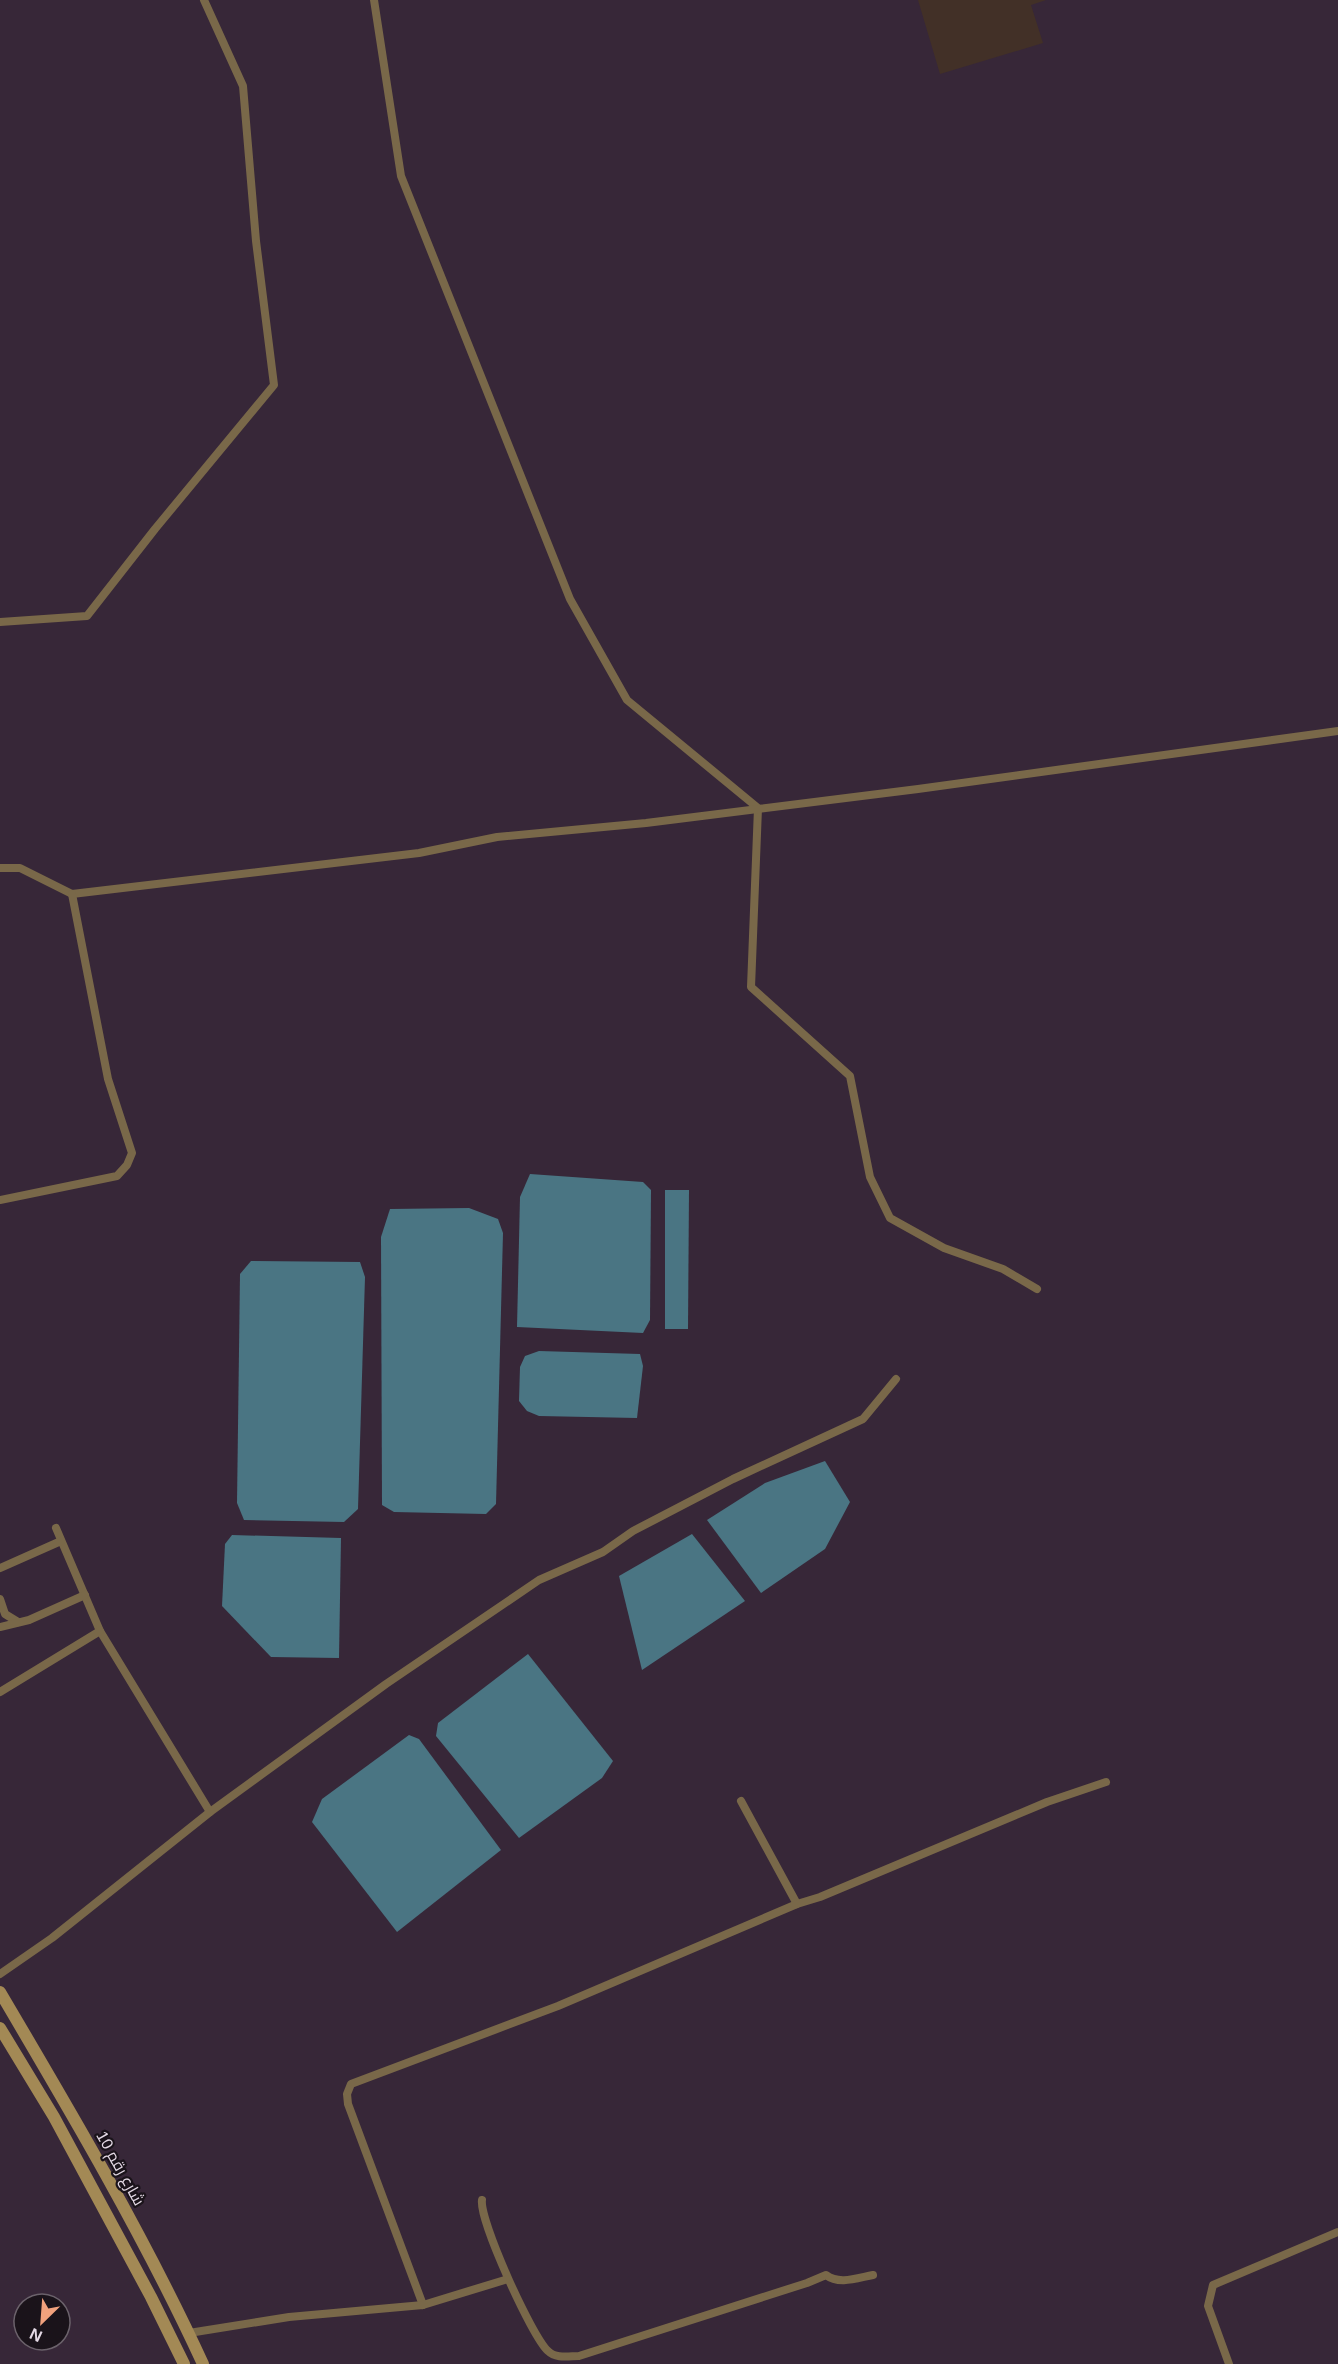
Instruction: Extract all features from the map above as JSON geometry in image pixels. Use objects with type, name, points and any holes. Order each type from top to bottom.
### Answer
[{"type":"main road","name":"شارع رقم 10","points":[[0,1992],[52,2076],[87,2139],[203,2364]]},
{"type":"main road","points":[[0,2028],[54,2117],[155,2305],[183,2364]]},
{"type":"street","points":[[0,622],[87,616],[154,530],[274,385],[256,241],[243,86],[204,0]]},
{"type":"street","points":[[374,0],[401,176],[570,599],[627,700],[758,808]]},
{"type":"street","points":[[0,868],[20,868],[72,894],[419,853],[497,837],[646,823],[918,789],[1338,731]]},
{"type":"street","points":[[758,808],[751,987],[850,1076],[870,1177],[890,1218],[944,1248],[1003,1269],[1037,1289]]},
{"type":"street","points":[[0,1200],[117,1176],[127,1165],[132,1153],[108,1078],[72,894]]},
{"type":"street","points":[[0,1974],[52,1938],[210,1812],[386,1684],[539,1580],[603,1552],[633,1531],[722,1484],[863,1419],[896,1379]]},
{"type":"street","points":[[56,1528],[100,1631],[210,1812]]},
{"type":"street","points":[[0,1568],[61,1541]]},
{"type":"street","points":[[0,1627],[29,1620],[85,1596]]},
{"type":"street","points":[[0,1599],[5,1614],[18,1622]]},
{"type":"street","points":[[0,1692],[100,1631]]},
{"type":"street","points":[[423,2305],[348,2104],[346,2094],[351,2084],[558,2006],[797,1904],[820,1897],[1047,1802],[1106,1782]]},
{"type":"street","points":[[741,1801],[797,1904]]},
{"type":"street","points":[[482,2200],[483,2216],[508,2279],[540,2342],[555,2356],[579,2356],[807,2283],[825,2275],[832,2280],[842,2281],[873,2275]]},
{"type":"street","points":[[1229,2364],[1208,2306],[1213,2285],[1338,2232]]},
{"type":"street","points":[[189,2333],[289,2317],[423,2305],[508,2279]]},
{"type":"shaded area","points":[[918,0],[1046,0],[1031,5],[1043,43],[940,74]]},
{"type":"water","points":[[530,1174],[643,1182],[651,1190],[650,1320],[643,1333],[517,1327],[520,1197]]},
{"type":"water","points":[[665,1190],[689,1190],[688,1329],[665,1329]]},
{"type":"water","points":[[469,1208],[498,1219],[503,1233],[496,1504],[486,1514],[394,1512],[382,1505],[381,1237],[390,1209]]},
{"type":"water","points":[[251,1261],[360,1262],[365,1277],[358,1509],[344,1522],[244,1520],[237,1503],[240,1274]]},
{"type":"water","points":[[539,1351],[640,1354],[643,1366],[637,1418],[539,1416],[527,1411],[519,1401],[520,1367],[525,1356]]},
{"type":"water","points":[[825,1461],[850,1502],[825,1549],[761,1593],[707,1520],[765,1483]]},
{"type":"water","points":[[692,1534],[745,1601],[642,1670],[619,1576]]},
{"type":"water","points":[[232,1535],[341,1538],[339,1658],[271,1657],[222,1606],[225,1544]]},
{"type":"water","points":[[528,1654],[613,1761],[602,1778],[519,1838],[436,1736],[438,1723]]},
{"type":"water","points":[[409,1735],[419,1739],[501,1850],[397,1932],[312,1822],[322,1799]]}]
